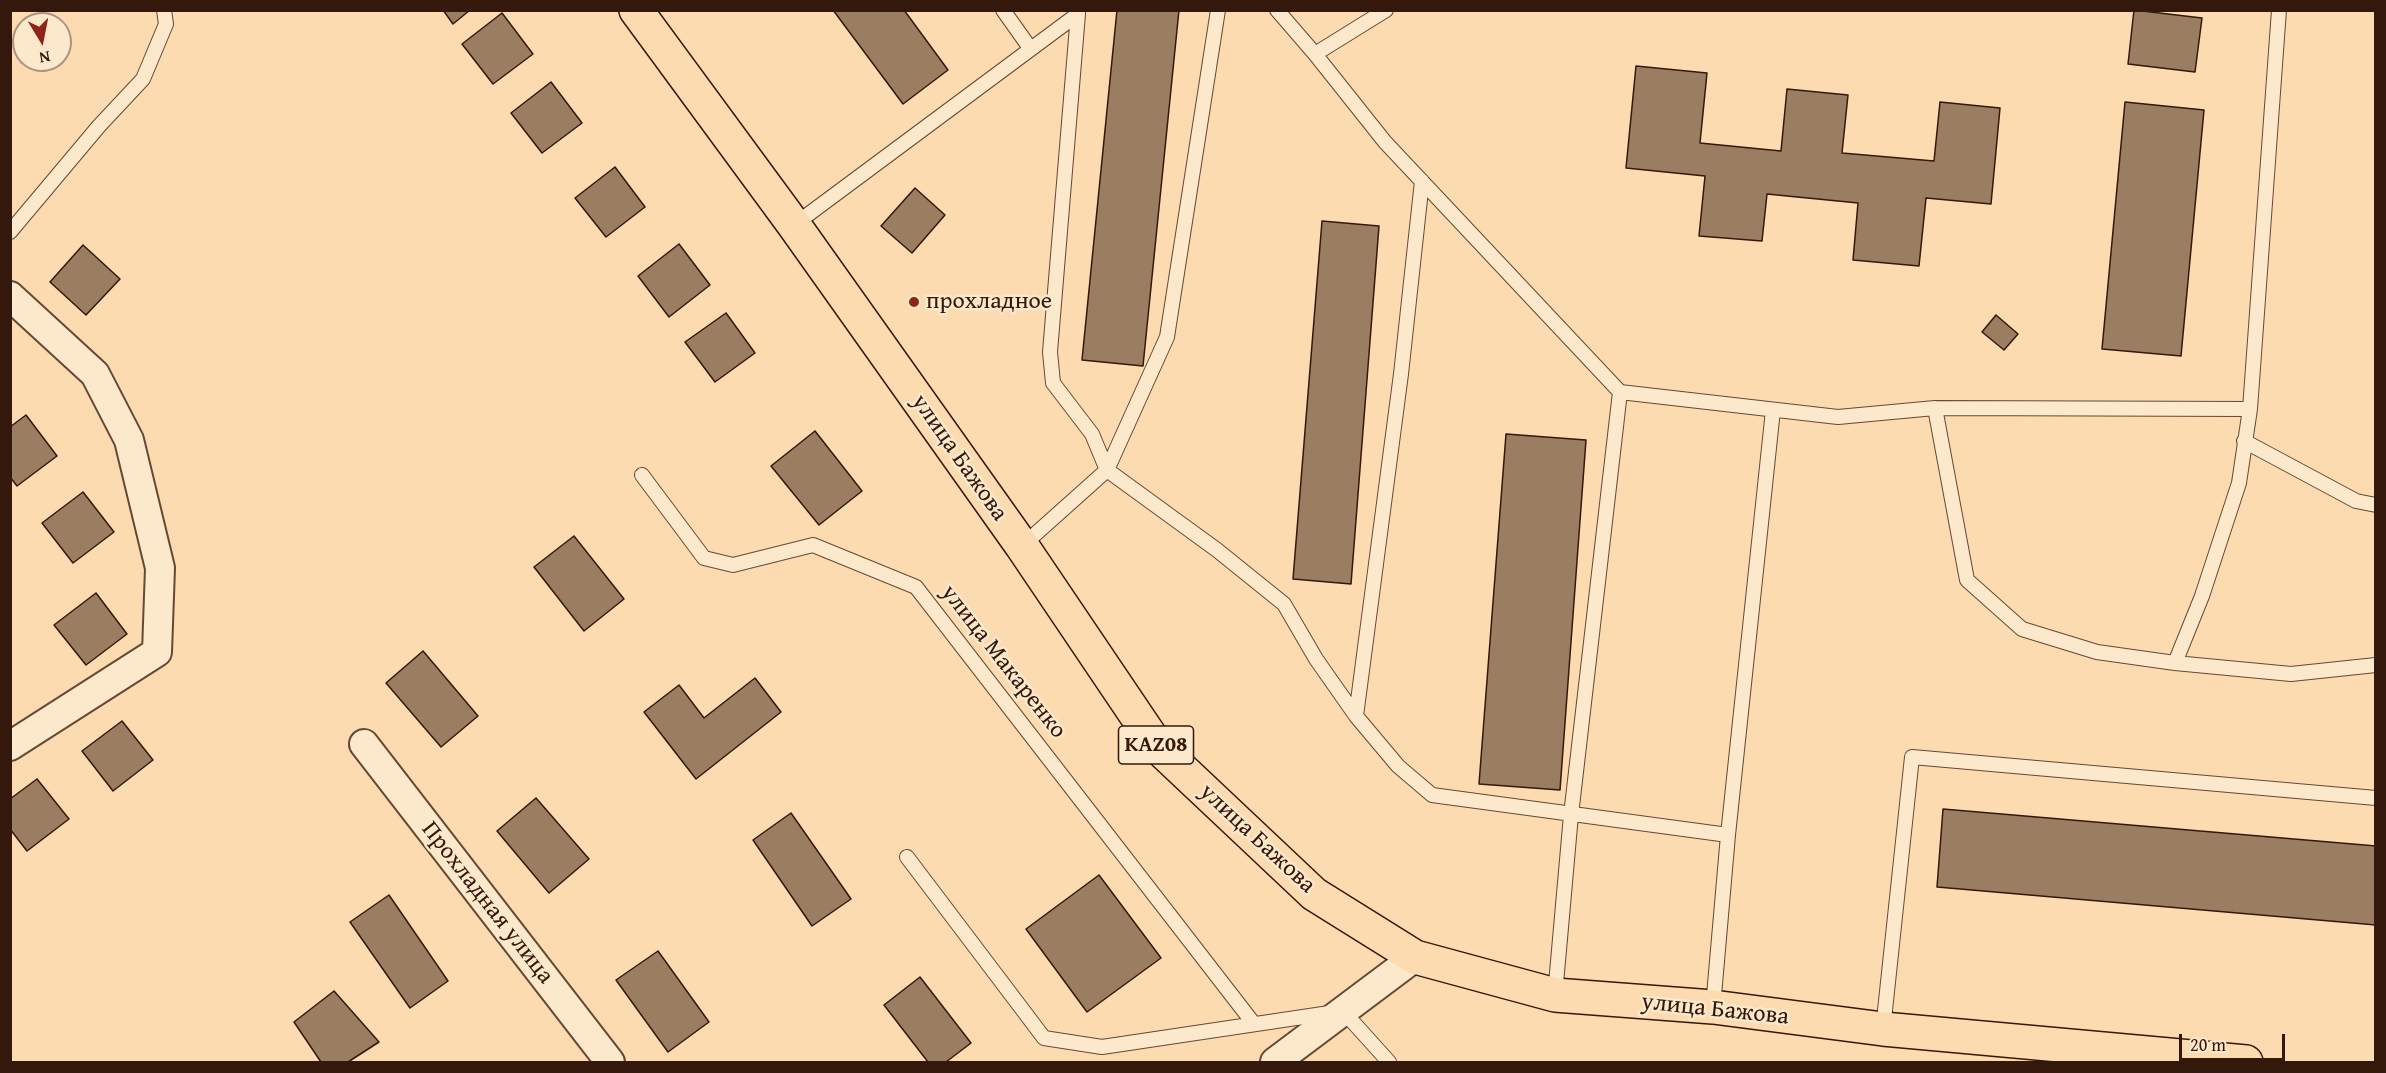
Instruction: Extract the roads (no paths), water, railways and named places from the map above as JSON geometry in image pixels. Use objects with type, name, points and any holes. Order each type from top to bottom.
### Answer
[{"type":"highway","name":"улица Бажова","points":[[636,10],[794,225],[1022,546],[1156,746],[1314,894],[1414,957],[1554,995],[1713,1007],[1883,1029],[2246,1062]]},
{"type":"street","points":[[10,296],[95,374],[129,440],[160,568],[157,652],[10,746]]},
{"type":"street","name":"Прохладная улица","points":[[364,744],[610,1062]]},
{"type":"street","points":[[1275,1062],[1414,957]]},
{"type":"lane","points":[[10,232],[99,126],[143,79],[166,24],[164,10]]},
{"type":"lane","points":[[1003,10],[1030,48]]},
{"type":"lane","points":[[1022,546],[1107,470],[1167,337],[1218,10]]},
{"type":"lane","points":[[1277,10],[1316,54],[1385,142],[1620,392],[1838,417],[1935,408],[2250,409]]},
{"type":"lane","points":[[2175,663],[2202,596],[2239,483],[2250,409],[2279,10]]},
{"type":"lane","points":[[794,225],[1078,12]]},
{"type":"lane","points":[[1078,12],[1050,352],[1053,383],[1092,434],[1107,470],[1217,550],[1284,604],[1316,659],[1356,716],[1398,766],[1432,795],[1728,835]]},
{"type":"lane","points":[[1316,54],[1381,12]]},
{"type":"lane","points":[[1356,716],[1401,374],[1422,181]]},
{"type":"lane","points":[[1554,995],[1571,815],[1620,392]]},
{"type":"lane","points":[[1935,408],[1967,580],[2022,629],[2097,652],[2175,663],[2291,674],[2376,665]]},
{"type":"lane","points":[[1713,1007],[1728,835],[1773,410]]},
{"type":"lane","points":[[2244,441],[2356,501],[2376,505]]},
{"type":"lane","name":"улица Макаренко","points":[[642,475],[704,558],[733,565],[813,544],[916,587],[1254,1024]]},
{"type":"lane","points":[[1883,1029],[1912,757],[2376,798]]},
{"type":"lane","points":[[907,856],[1044,1038],[1102,1047],[1343,1011],[1389,1062]]},
{"type":"place","name":"прохладное","points":[[914,302]]}]
